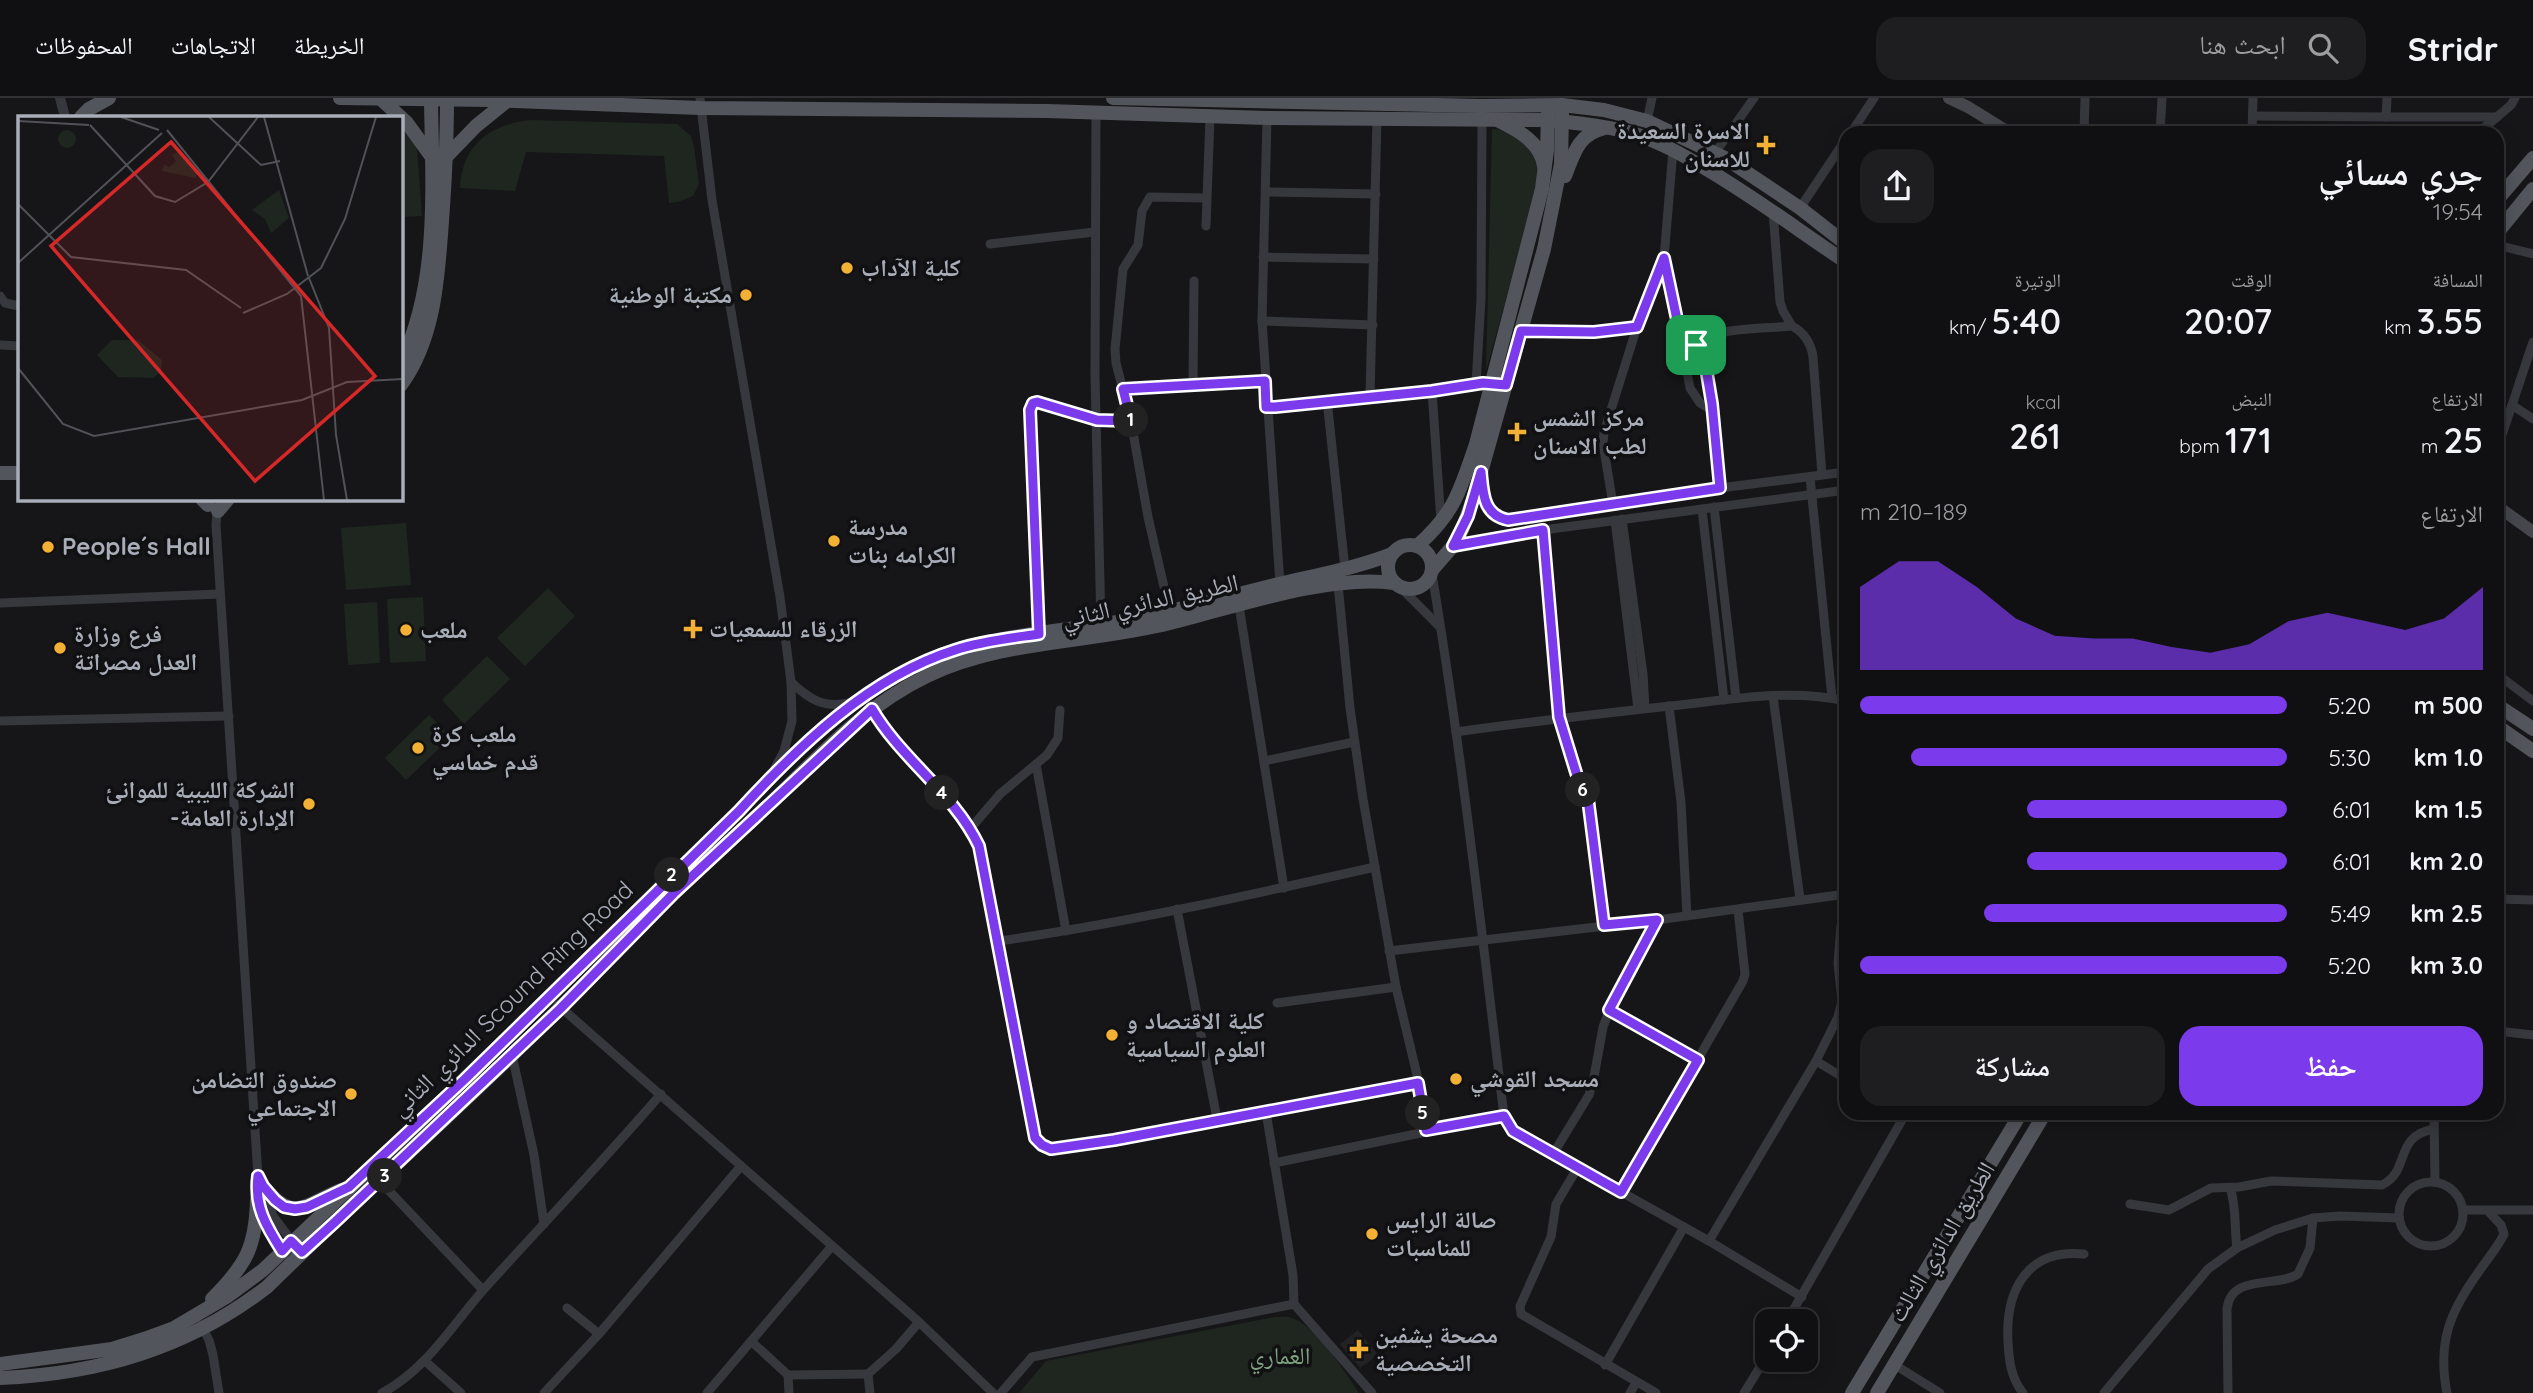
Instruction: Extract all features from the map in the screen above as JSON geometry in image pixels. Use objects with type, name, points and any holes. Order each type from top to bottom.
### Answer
[{"type":"main road","points":[[82,116],[109,98]]},
{"type":"main road","points":[[340,98],[700,103],[1267,118],[1377,118],[1555,101],[1647,121],[1715,152],[1800,208],[1839,239]]},
{"type":"main road","points":[[1113,98],[1318,100],[1481,108],[1535,145],[1543,160],[1545,174]]},
{"type":"main road","points":[[1948,98],[1988,126]]},
{"type":"main road","points":[[381,99],[399,116]]},
{"type":"main road","points":[[402,361],[414,332],[424,291],[432,200],[431,99]]},
{"type":"main road","points":[[402,383],[423,341],[434,301],[447,156],[447,99]]},
{"type":"main road","points":[[447,156],[507,101]]},
{"type":"main road","points":[[1416,546],[1451,511],[1465,478],[1483,383],[1528,249],[1555,121],[1555,101]]},
{"type":"main road","points":[[402,118],[431,156]]},
{"type":"main road","points":[[1497,120],[1555,121],[1609,127],[1636,135],[1673,150],[1741,189],[1839,257]]},
{"type":"main road","points":[[1433,572],[1429,554],[1416,546],[1401,547],[1392,554],[1388,569],[1397,585],[1412,590],[1419,588],[1429,580],[1453,546],[1465,523],[1544,249],[1556,197],[1563,146],[1555,121]]},
{"type":"main road","points":[[1556,197],[1580,140],[1594,131],[1609,127]]},
{"type":"main road","points":[[2504,192],[2533,158]]},
{"type":"main road","points":[[2504,224],[2533,189]]},
{"type":"main road","points":[[0,473],[18,473]]},
{"type":"main road","points":[[0,482],[18,482]]},
{"type":"main road","points":[[2504,511],[2533,532]]},
{"type":"main road","name":"الطريق الدائري الثاني","points":[[824,729],[868,693],[926,661],[957,649],[1170,613],[1345,569],[1392,554]]},
{"type":"main road","name":"الطريق الدائري الثاني","points":[[288,1252],[302,1252],[561,1008],[674,893],[872,709],[894,693],[962,662],[1003,652],[1132,632],[1338,584],[1381,582],[1397,585]]},
{"type":"main road","points":[[2504,710],[2533,729]]},
{"type":"main road","name":"الدائري الثاني Scound Ring Road","points":[[288,1252],[349,1187],[465,1079],[739,811],[770,777],[824,729]]},
{"type":"main road","points":[[2504,731],[2533,751]]},
{"type":"main road","points":[[739,811],[750,822]]},
{"type":"main road","name":"الطريق الدائري الثالث","points":[[1852,1393],[2017,1120]]},
{"type":"main road","name":"الطريق الدائري الثالث","points":[[1877,1393],[2041,1120]]},
{"type":"main road","points":[[259,1187],[284,1207],[295,1209],[307,1207],[349,1187]]},
{"type":"main road","points":[[197,1314],[229,1282],[245,1260],[257,1221],[259,1187]]},
{"type":"main road","points":[[0,1364],[112,1349],[174,1328],[228,1296],[288,1252]]},
{"type":"main road","points":[[0,1378],[75,1370],[113,1362],[176,1342],[239,1308],[267,1287],[288,1252]]},
{"type":"main road","points":[[1903,1308],[1922,1319]]},
{"type":"street","points":[[60,98],[65,116]]},
{"type":"street","points":[[1647,121],[1652,98]]},
{"type":"street","points":[[1715,152],[1754,98]]},
{"type":"street","points":[[1855,126],[1874,98]]},
{"type":"street","points":[[2084,126],[2085,98]]},
{"type":"street","points":[[2160,126],[2162,98]]},
{"type":"street","points":[[2252,126],[2253,98]]},
{"type":"street","points":[[2386,117],[2387,98]]},
{"type":"street","points":[[2486,126],[2515,98]]},
{"type":"street","points":[[700,103],[712,200],[778,584],[791,682],[792,721],[784,751],[770,777]]},
{"type":"street","points":[[1481,108],[1483,383]]},
{"type":"street","points":[[1096,112],[1095,232],[1101,625]]},
{"type":"street","points":[[2253,116],[2497,117]]},
{"type":"street","points":[[1206,226],[1210,117]]},
{"type":"street","points":[[1267,118],[1262,321],[1280,584]]},
{"type":"street","points":[[1370,396],[1377,118]]},
{"type":"street","points":[[1614,505],[1603,443],[1604,432],[1637,327],[1664,258],[1673,150]]},
{"type":"street","points":[[1800,208],[1839,150]]},
{"type":"street","points":[[1266,192],[1376,194]]},
{"type":"street","points":[[1170,613],[1147,517],[1131,421],[1116,363],[1116,329],[1123,269],[1139,241],[1145,204],[1150,197],[1206,198]]},
{"type":"street","points":[[1773,211],[1780,302],[1783,311],[1793,326],[1804,335],[1812,350],[1822,475]]},
{"type":"street","points":[[990,244],[1095,232]]},
{"type":"street","points":[[2504,247],[2533,254]]},
{"type":"street","points":[[1264,257],[1374,259]]},
{"type":"street","points":[[1664,258],[1689,388],[1700,403],[1713,411]]},
{"type":"street","points":[[1193,385],[1195,281]]},
{"type":"street","points":[[0,296],[5,303],[18,306]]},
{"type":"street","points":[[1262,321],[1373,325]]},
{"type":"street","points":[[1696,345],[1712,334],[1793,326]]},
{"type":"street","points":[[1521,331],[1594,332],[1637,327]]},
{"type":"street","points":[[1096,328],[1116,329]]},
{"type":"street","points":[[1679,329],[1696,345],[1705,362],[1713,411],[1720,488]]},
{"type":"street","points":[[2504,429],[2533,342]]},
{"type":"street","points":[[0,345],[18,346]]},
{"type":"street","points":[[1123,389],[1265,381]]},
{"type":"street","points":[[1266,407],[1432,391],[1483,383],[1506,385]]},
{"type":"street","points":[[1432,391],[1441,523]]},
{"type":"street","points":[[1327,400],[1345,569]]},
{"type":"street","points":[[1039,634],[1030,406],[1037,402],[1097,420],[1131,421]]},
{"type":"street","points":[[2512,405],[2533,419]]},
{"type":"street","points":[[1481,472],[1487,507],[1499,518],[1515,520],[1720,488],[1839,473]]},
{"type":"street","points":[[1810,477],[1832,698]]},
{"type":"street","points":[[1453,546],[1543,530],[1839,491]]},
{"type":"street","points":[[211,506],[229,716],[259,1187],[288,1252]]},
{"type":"street","points":[[1714,507],[1736,698]]},
{"type":"street","points":[[1702,509],[1724,700]]},
{"type":"street","points":[[1619,520],[1642,709]]},
{"type":"street","points":[[1543,530],[1559,717],[1578,779],[1588,799],[1604,925]]},
{"type":"street","points":[[1433,572],[1465,786],[1504,1116],[1513,1131],[1709,1241],[1802,1297]]},
{"type":"street","points":[[1338,584],[1354,742],[1389,950],[1426,1130]]},
{"type":"street","points":[[1397,585],[1439,626]]},
{"type":"street","points":[[0,603],[220,594]]},
{"type":"street","points":[[1239,606],[1284,888]]},
{"type":"street","points":[[2504,679],[2533,701]]},
{"type":"street","points":[[791,682],[812,701],[825,705],[855,702]]},
{"type":"street","points":[[868,693],[872,709],[881,724],[955,807],[979,846],[1035,1138],[1042,1145],[1051,1149],[1114,1140],[1418,1083]]},
{"type":"street","points":[[1773,695],[1800,900]]},
{"type":"street","points":[[1456,732],[1559,717],[1736,698],[1773,695],[1839,700]]},
{"type":"street","points":[[1669,706],[1681,802],[1688,916]]},
{"type":"street","points":[[970,828],[1000,794],[1048,755],[1058,737],[1060,710]]},
{"type":"street","points":[[0,721],[229,716]]},
{"type":"street","points":[[1264,761],[1354,742]]},
{"type":"street","points":[[1036,764],[1066,931]]},
{"type":"street","points":[[999,941],[1066,931],[1284,888],[1375,867]]},
{"type":"street","points":[[1389,950],[1657,920],[1839,895]]},
{"type":"street","points":[[2504,899],[2533,900]]},
{"type":"street","points":[[1177,909],[1217,1119]]},
{"type":"street","points":[[1621,1192],[1743,981],[1745,974],[1738,910]]},
{"type":"street","points":[[1553,1154],[1589,1095],[1602,1027],[1657,920]]},
{"type":"street","points":[[1839,944],[1839,974]]},
{"type":"street","points":[[1277,1003],[1396,987]]},
{"type":"street","points":[[549,997],[919,1322],[993,1393]]},
{"type":"street","points":[[1609,1010],[1698,1060]]},
{"type":"street","points":[[1709,1241],[1816,1061],[1839,1014]]},
{"type":"street","points":[[2504,1032],[2533,1035]]},
{"type":"street","points":[[512,1055],[534,1155],[544,1224]]},
{"type":"street","points":[[1816,1061],[1839,1075]]},
{"type":"street","points":[[382,1393],[414,1373],[483,1290],[661,1094]]},
{"type":"street","points":[[1266,1112],[1293,1275],[1294,1304],[1372,1393]]},
{"type":"street","points":[[1274,1163],[1504,1116]]},
{"type":"street","points":[[1794,1309],[1901,1120]]},
{"type":"street","points":[[2434,1120],[2435,1182]]},
{"type":"street","points":[[2130,1204],[2169,1210],[2211,1188],[2285,1181],[2382,1185],[2396,1172],[2411,1138],[2419,1132],[2434,1129]]},
{"type":"street","points":[[544,1393],[599,1334],[741,1166]]},
{"type":"street","points":[[1578,1167],[1556,1204],[1551,1237],[1520,1306],[1521,1314],[1656,1393]]},
{"type":"street","points":[[369,1168],[483,1290]]},
{"type":"street","points":[[2418,1184],[2443,1184],[2457,1194],[2463,1210],[2463,1218],[2456,1234],[2450,1240],[2434,1246],[2412,1239],[2399,1218],[2402,1202],[2418,1184]]},
{"type":"street","points":[[2230,1188],[2235,1200],[2237,1248]]},
{"type":"street","points":[[2463,1210],[2533,1210]]},
{"type":"street","points":[[2447,1393],[2443,1359],[2450,1320],[2459,1301],[2504,1234],[2501,1225],[2488,1211]]},
{"type":"street","points":[[2104,1393],[2208,1269],[2237,1248],[2275,1230],[2313,1218],[2399,1218]]},
{"type":"street","points":[[2228,1393],[2229,1299],[2237,1291],[2254,1283],[2285,1280],[2298,1274],[2310,1248],[2313,1218]]},
{"type":"street","points":[[1605,1365],[1684,1227]]},
{"type":"street","points":[[707,1393],[832,1246]]},
{"type":"street","points":[[2023,1393],[2014,1379],[2008,1351],[2007,1328],[2012,1296],[2026,1273],[2037,1263],[2054,1255],[2084,1254]]},
{"type":"street","points":[[1001,1393],[1032,1357],[1294,1304]]},
{"type":"street","points":[[567,1308],[599,1334]]},
{"type":"street","points":[[197,1314],[202,1330],[209,1340],[219,1393]]},
{"type":"street","points":[[752,1342],[788,1375],[868,1374],[896,1349],[919,1322]]},
{"type":"street","points":[[425,1361],[461,1393]]},
{"type":"street","points":[[1895,1364],[1940,1393]]},
{"type":"street","points":[[1744,1393],[1757,1372]]},
{"type":"street","points":[[868,1374],[870,1393]]},
{"type":"street","points":[[788,1375],[789,1393]]},
{"type":"street","points":[[1630,1393],[1636,1383]]},
{"type":"shaded area","name":"مصحة يشفين التخصصية","points":[[1358,1330],[1378,1355],[1360,1368],[1340,1344]]},
{"type":"green space","points":[[530,120],[677,124],[691,136],[699,184],[693,196],[669,203],[664,156],[526,152],[515,191],[460,188],[466,160],[480,140],[502,127]]},
{"type":"green space","points":[[402,129],[417,147],[422,216],[402,217]]},
{"type":"green space","points":[[1492,129],[1513,133],[1527,144],[1535,160],[1539,181],[1486,371]]},
{"type":"green space","points":[[406,523],[411,585],[346,590],[341,528]]},
{"type":"green space","points":[[548,588],[575,616],[525,666],[497,638]]},
{"type":"green space","name":"ملعب","points":[[423,597],[426,661],[390,663],[387,599]]},
{"type":"green space","points":[[377,602],[380,663],[348,665],[344,604]]},
{"type":"green space","name":"ملعب","points":[[487,656],[510,679],[464,724],[442,700]]},
{"type":"green space","name":"ملعب كرة قدم خماسي","points":[[429,715],[451,737],[406,780],[385,758]]},
{"type":"green space","name":"الغماري","points":[[1275,1317],[1290,1317],[1310,1330],[1329,1351],[1359,1393],[1019,1393],[1046,1361]]},
{"type":"place","name":"الاسرة السعيدة للاسنان","points":[[1766,145]]},
{"type":"place","name":"كلية الآداب","points":[[847,268]]},
{"type":"place","name":"مكتبة الوطنية","points":[[746,295]]},
{"type":"place","name":"مركز الشمس لطب الاسنان","points":[[1517,432]]},
{"type":"place","name":"مدرسة الكرامه بنات","points":[[834,541]]},
{"type":"place","name":"People´s Hall","points":[[48,547]]},
{"type":"place","name":"الزرقاء للسمعيات","points":[[693,629]]},
{"type":"place","name":"ملعب","points":[[406,630]]},
{"type":"place","name":"فرع وزارة العدل مصراتة","points":[[60,648]]},
{"type":"place","name":"ملعب كرة قدم خماسي","points":[[418,748]]},
{"type":"place","name":"الشركة الليبية للموانئ -الإدارة العامة","points":[[309,804]]},
{"type":"place","name":"كلية الاقتصاد و العلوم السياسية","points":[[1112,1035]]},
{"type":"place","name":"مسجد القوشي","points":[[1456,1079]]},
{"type":"place","name":"صندوق التضامن الاجتماعي","points":[[351,1094]]},
{"type":"place","name":"صالة الرايس للمناسبات","points":[[1372,1234]]},
{"type":"place","name":"مصحة يشفين التخصصية","points":[[1359,1349]]},
{"type":"route","points":[[1664,258],[1679,329],[1696,345],[1701,350],[1709,377],[1720,488],[1508,520],[1495,516],[1487,507],[1481,472],[1468,516],[1453,546],[1543,530],[1559,717],[1578,779],[1588,799],[1604,925],[1657,920],[1609,1010],[1698,1060],[1621,1192],[1513,1131],[1504,1116],[1426,1130],[1418,1083],[1114,1140],[1046,1148],[1035,1138],[979,846],[955,807],[907,757],[872,709],[845,731],[674,893],[561,1008],[335,1222],[302,1252],[291,1241],[282,1251],[259,1210],[258,1176],[275,1200],[284,1207],[295,1209],[307,1207],[349,1187],[465,1079],[739,811],[770,777],[855,702],[926,661],[957,649],[1039,634],[1030,410],[1033,403],[1097,420],[1131,421],[1123,389],[1265,381],[1266,407],[1275,407],[1432,391],[1483,383],[1506,385],[1521,331],[1594,332],[1637,327],[1664,258]]}]
